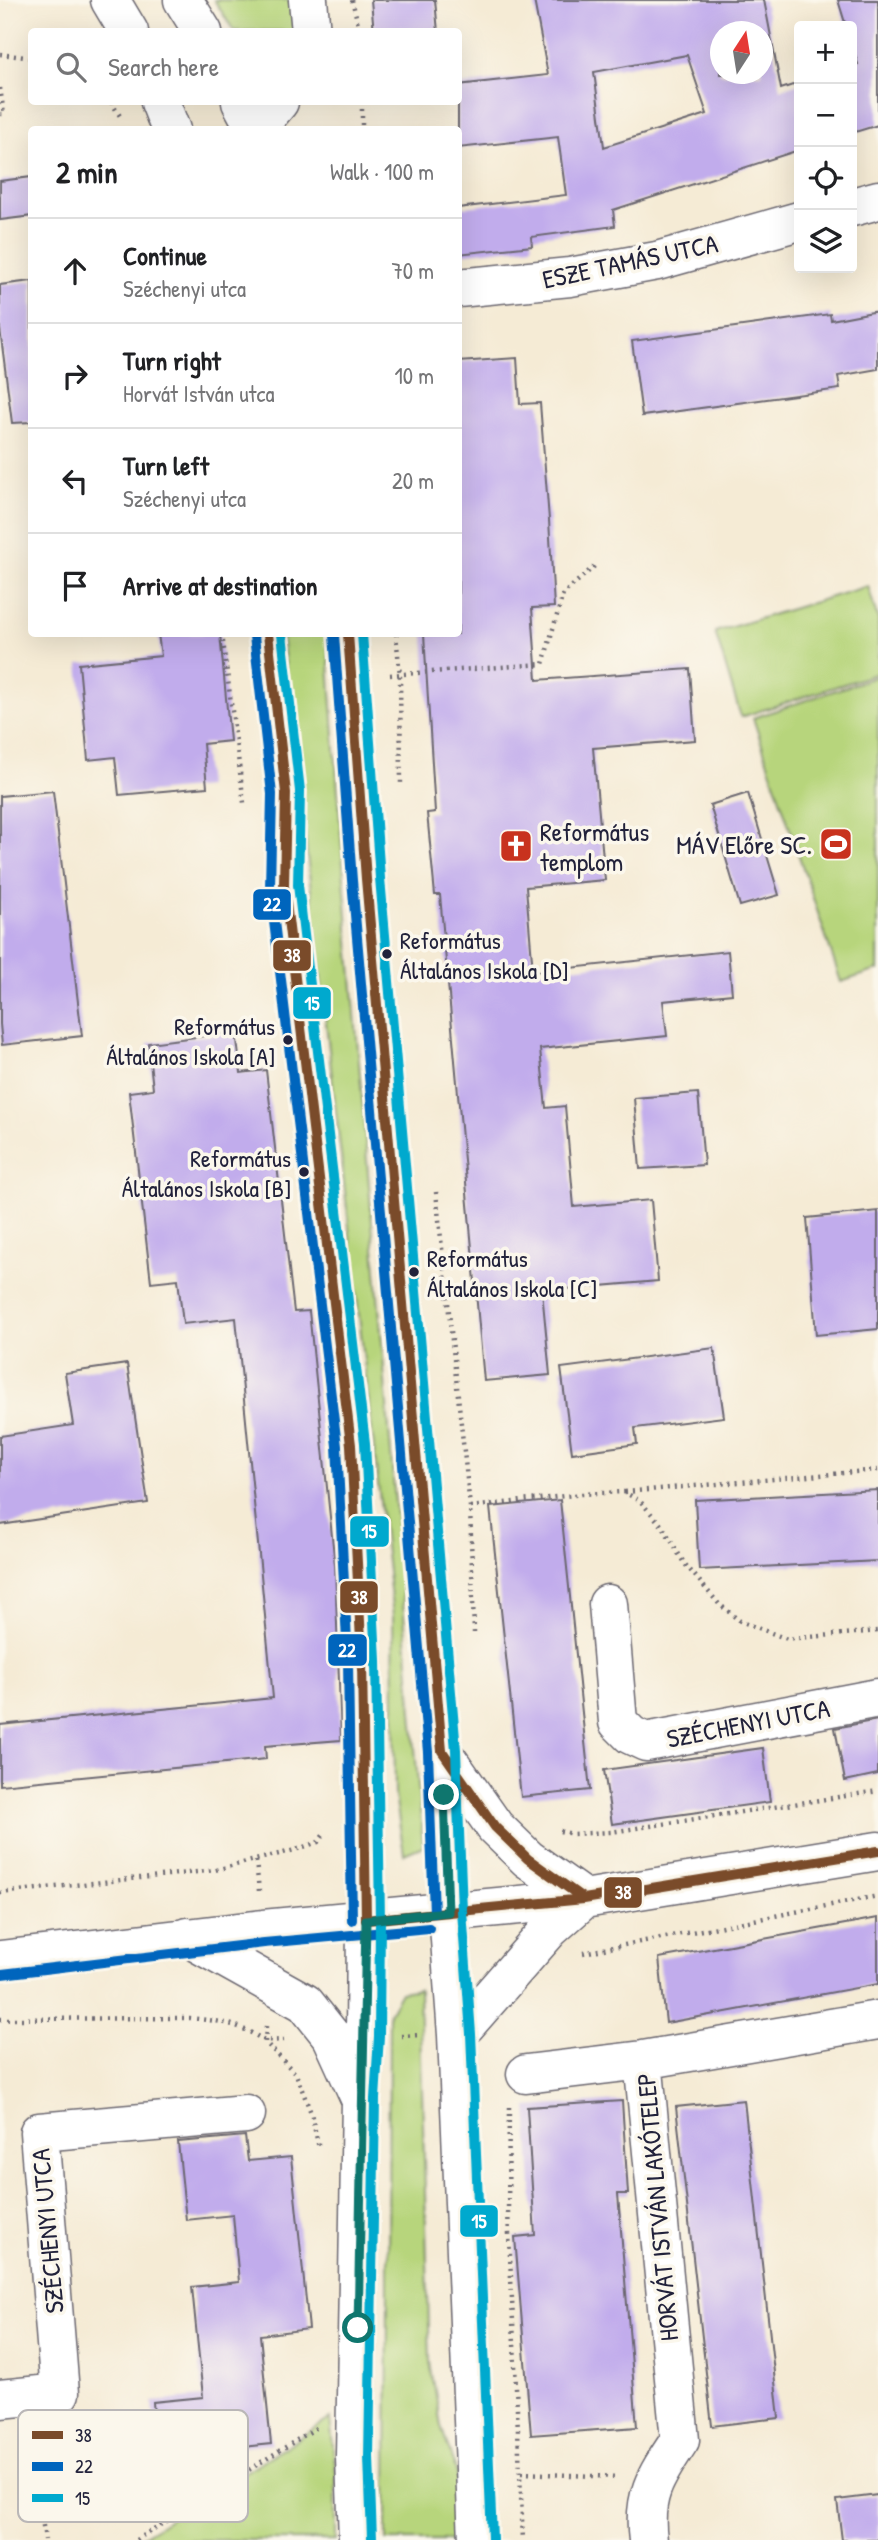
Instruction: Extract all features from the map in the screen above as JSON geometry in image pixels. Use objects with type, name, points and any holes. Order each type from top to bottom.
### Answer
[{"type":"main road","points":[[110,0],[127,28]]},
{"type":"main road","points":[[183,0],[200,28]]},
{"type":"main road","points":[[308,0],[311,28]]},
{"type":"main road","points":[[161,105],[169,126]]},
{"type":"main road","points":[[243,105],[254,126]]},
{"type":"main road","points":[[259,126],[276,105]]},
{"type":"main road","points":[[857,206],[878,200]]},
{"type":"main road","name":"ESZE TAMÁS UTCA","points":[[462,288],[570,277],[645,263],[794,222]]},
{"type":"main road","points":[[268,637],[286,793],[284,886],[351,1445],[362,1661],[366,1920],[355,2457],[358,2540]]},
{"type":"main road","points":[[348,637],[366,879],[442,1751],[478,2540]]},
{"type":"main road","name":"SZÉCHENYI UTCA","points":[[608,1604],[618,1722],[631,1735],[646,1742],[878,1698]]},
{"type":"main road","points":[[442,1751],[495,1827],[528,1859],[584,1899]]},
{"type":"main road","points":[[0,1960],[187,1937],[584,1899],[878,1851]]},
{"type":"main road","points":[[457,2035],[550,1929],[584,1899]]},
{"type":"main road","points":[[187,1937],[305,2003],[332,2037],[361,2098]]},
{"type":"main road","name":"HORVÁT ISTVÁN LAKÓTELEP","points":[[648,2540],[645,2515],[655,2478],[680,2440],[643,2060],[878,2020]]},
{"type":"main road","points":[[518,2088],[643,2060]]},
{"type":"main road","name":"SZÉCHENYI UTCA","points":[[13,2397],[60,2393],[38,2132],[246,2114]]},
{"type":"path","points":[[352,0],[359,28]]},
{"type":"path","points":[[0,54],[28,58]]},
{"type":"path","points":[[0,88],[4,114],[0,114]]},
{"type":"path","points":[[113,105],[123,122]]},
{"type":"path","points":[[362,105],[362,126]]},
{"type":"path","points":[[352,674],[400,675],[543,664],[563,594],[597,564]]},
{"type":"path","points":[[222,637],[245,807]]},
{"type":"path","points":[[396,637],[400,675],[401,796]]},
{"type":"path","points":[[435,1183],[470,1507],[474,1645]]},
{"type":"path","points":[[470,1507],[582,1494],[878,1470]]},
{"type":"path","points":[[624,1492],[640,1501],[663,1527],[684,1563],[719,1604],[740,1622],[787,1639],[878,1631]]},
{"type":"path","points":[[555,1830],[572,1834],[611,1832],[878,1791]]},
{"type":"path","points":[[0,1893],[215,1870],[318,1842],[333,1824]]},
{"type":"path","points":[[574,1955],[878,1896]]},
{"type":"path","points":[[265,2042],[296,2074],[311,2113],[320,2150]]},
{"type":"path","points":[[518,2088],[508,2212],[523,2540]]},
{"type":"path","points":[[13,2397],[18,2419]]},
{"type":"path","points":[[248,2470],[319,2426]]},
{"type":"path","points":[[521,2473],[655,2478]]},
{"type":"path","points":[[41,2522],[45,2540]]},
{"type":"path","points":[[136,2540],[165,2522]]},
{"type":"green space","points":[[214,0],[293,0],[295,28],[232,28]]},
{"type":"green space","points":[[868,586],[878,620],[878,673],[741,717],[715,632]]},
{"type":"green space","points":[[282,637],[327,637],[344,879],[423,1846],[404,1854],[395,1795],[393,1616]]},
{"type":"green space","name":"MÁV Előre SC.","points":[[878,676],[878,970],[841,982],[753,718]]},
{"type":"green space","points":[[419,1989],[430,2362],[441,2426],[456,2471],[459,2540],[387,2540],[389,2013],[401,1992]]},
{"type":"green space","points":[[330,2419],[336,2473],[336,2540],[136,2540],[165,2522],[248,2522],[248,2470]]},
{"type":"building","points":[[371,0],[435,0],[438,28],[374,28]]},
{"type":"building","points":[[534,0],[764,0],[768,21],[710,21],[710,84],[773,84],[773,47],[781,89],[794,85],[794,152],[613,210],[615,226],[531,237],[532,246],[462,254],[462,208],[566,195],[558,137],[462,148],[458,105],[462,105],[462,85],[548,75]],"holes":[[[687,55],[707,114],[604,147],[594,72]]]},
{"type":"building","points":[[838,0],[878,0],[878,125],[857,131],[857,21],[844,21]]},
{"type":"building","points":[[28,178],[28,216],[0,220],[0,181]]},
{"type":"building","points":[[28,282],[28,422],[12,423],[0,329],[0,285]]},
{"type":"building","points":[[878,311],[878,369],[838,376],[840,389],[642,416],[632,341],[830,314],[831,320]]},
{"type":"building","points":[[517,358],[520,404],[540,403],[554,607],[532,608],[537,680],[690,669],[695,740],[593,748],[605,880],[526,887],[533,972],[728,951],[732,994],[663,1001],[667,1036],[540,1049],[546,1108],[565,1106],[574,1207],[651,1200],[658,1281],[542,1291],[550,1375],[484,1381],[440,895],[435,895],[427,813],[435,812],[424,637],[462,637],[462,362]]},
{"type":"building","points":[[158,637],[220,637],[230,741],[203,744],[207,787],[119,795],[115,757],[88,760],[79,664],[161,656]]},
{"type":"building","points":[[53,791],[82,1036],[2,1045],[0,796]]},
{"type":"building","points":[[748,793],[779,895],[740,906],[710,805]]},
{"type":"building","points":[[236,1032],[241,1073],[266,1070],[294,1312],[309,1311],[335,1566],[341,1740],[265,1746],[266,1759],[0,1785],[0,1725],[273,1698],[236,1318],[183,1324],[178,1279],[151,1282],[129,1092],[153,1089],[148,1043]]},
{"type":"building","points":[[698,1093],[704,1165],[640,1169],[634,1098]]},
{"type":"building","points":[[878,1211],[878,1329],[816,1335],[807,1218]]},
{"type":"building","points":[[714,1348],[724,1417],[635,1428],[637,1444],[572,1453],[561,1368]]},
{"type":"building","points":[[127,1364],[148,1503],[0,1525],[0,1436],[73,1425],[65,1373]]},
{"type":"building","points":[[878,1490],[878,1561],[699,1570],[695,1500]]},
{"type":"building","points":[[560,1500],[590,1790],[521,1797],[490,1507]]},
{"type":"building","points":[[878,1720],[878,1774],[845,1781],[835,1728]]},
{"type":"building","points":[[763,1748],[770,1802],[612,1824],[604,1770]]},
{"type":"building","points":[[878,1918],[878,1984],[666,2023],[659,1958]]},
{"type":"building","points":[[744,2100],[779,2418],[712,2426],[676,2107]]},
{"type":"building","points":[[622,2101],[628,2194],[618,2194],[637,2427],[531,2435],[515,2237],[535,2235],[527,2107]]},
{"type":"building","points":[[245,2136],[248,2161],[291,2157],[309,2329],[260,2335],[271,2444],[248,2446],[248,2410],[154,2410],[153,2402],[203,2397],[192,2287],[239,2282],[233,2215],[186,2220],[178,2142]]},
{"type":"building","points":[[878,2495],[878,2540],[842,2540],[837,2500]]},
{"type":"transit line","name":"22","points":[[254,637],[272,794],[270,888],[337,1446],[348,1661],[352,1920]]},
{"type":"transit line","name":"38","points":[[268,637],[286,793],[284,886],[351,1445],[362,1661],[366,1920]]},
{"type":"transit line","name":"15","points":[[282,637],[300,791],[298,885],[365,1443],[376,1660],[380,1920],[369,2457],[372,2539]]},
{"type":"transit line","name":"22","points":[[334,637],[352,880],[428,1752],[434,1913]]},
{"type":"transit line","name":"38","points":[[348,637],[366,879],[442,1751],[495,1827],[528,1859],[584,1899]]},
{"type":"transit line","name":"15","points":[[362,637],[380,878],[456,1750],[492,2539]]},
{"type":"transit line","name":"38","points":[[366,1920],[584,1899],[878,1851]]},
{"type":"transit line","name":"22","points":[[2,1974],[264,1943],[429,1928]]},
{"type":"place","name":"MÁV Előre SC.","points":[[836,844]]},
{"type":"place","name":"Református templom","points":[[516,846]]},
{"type":"place","name":"Református Általános Iskola [D]","points":[[387,954]]},
{"type":"place","name":"Református Általános Iskola [A]","points":[[288,1040]]},
{"type":"place","name":"Református Általános Iskola [B]","points":[[304,1172]]},
{"type":"place","name":"Református Általános Iskola [C]","points":[[414,1272]]},
{"type":"route","points":[[358,2328],[366,1920],[448,1912],[444,1795]]}]
